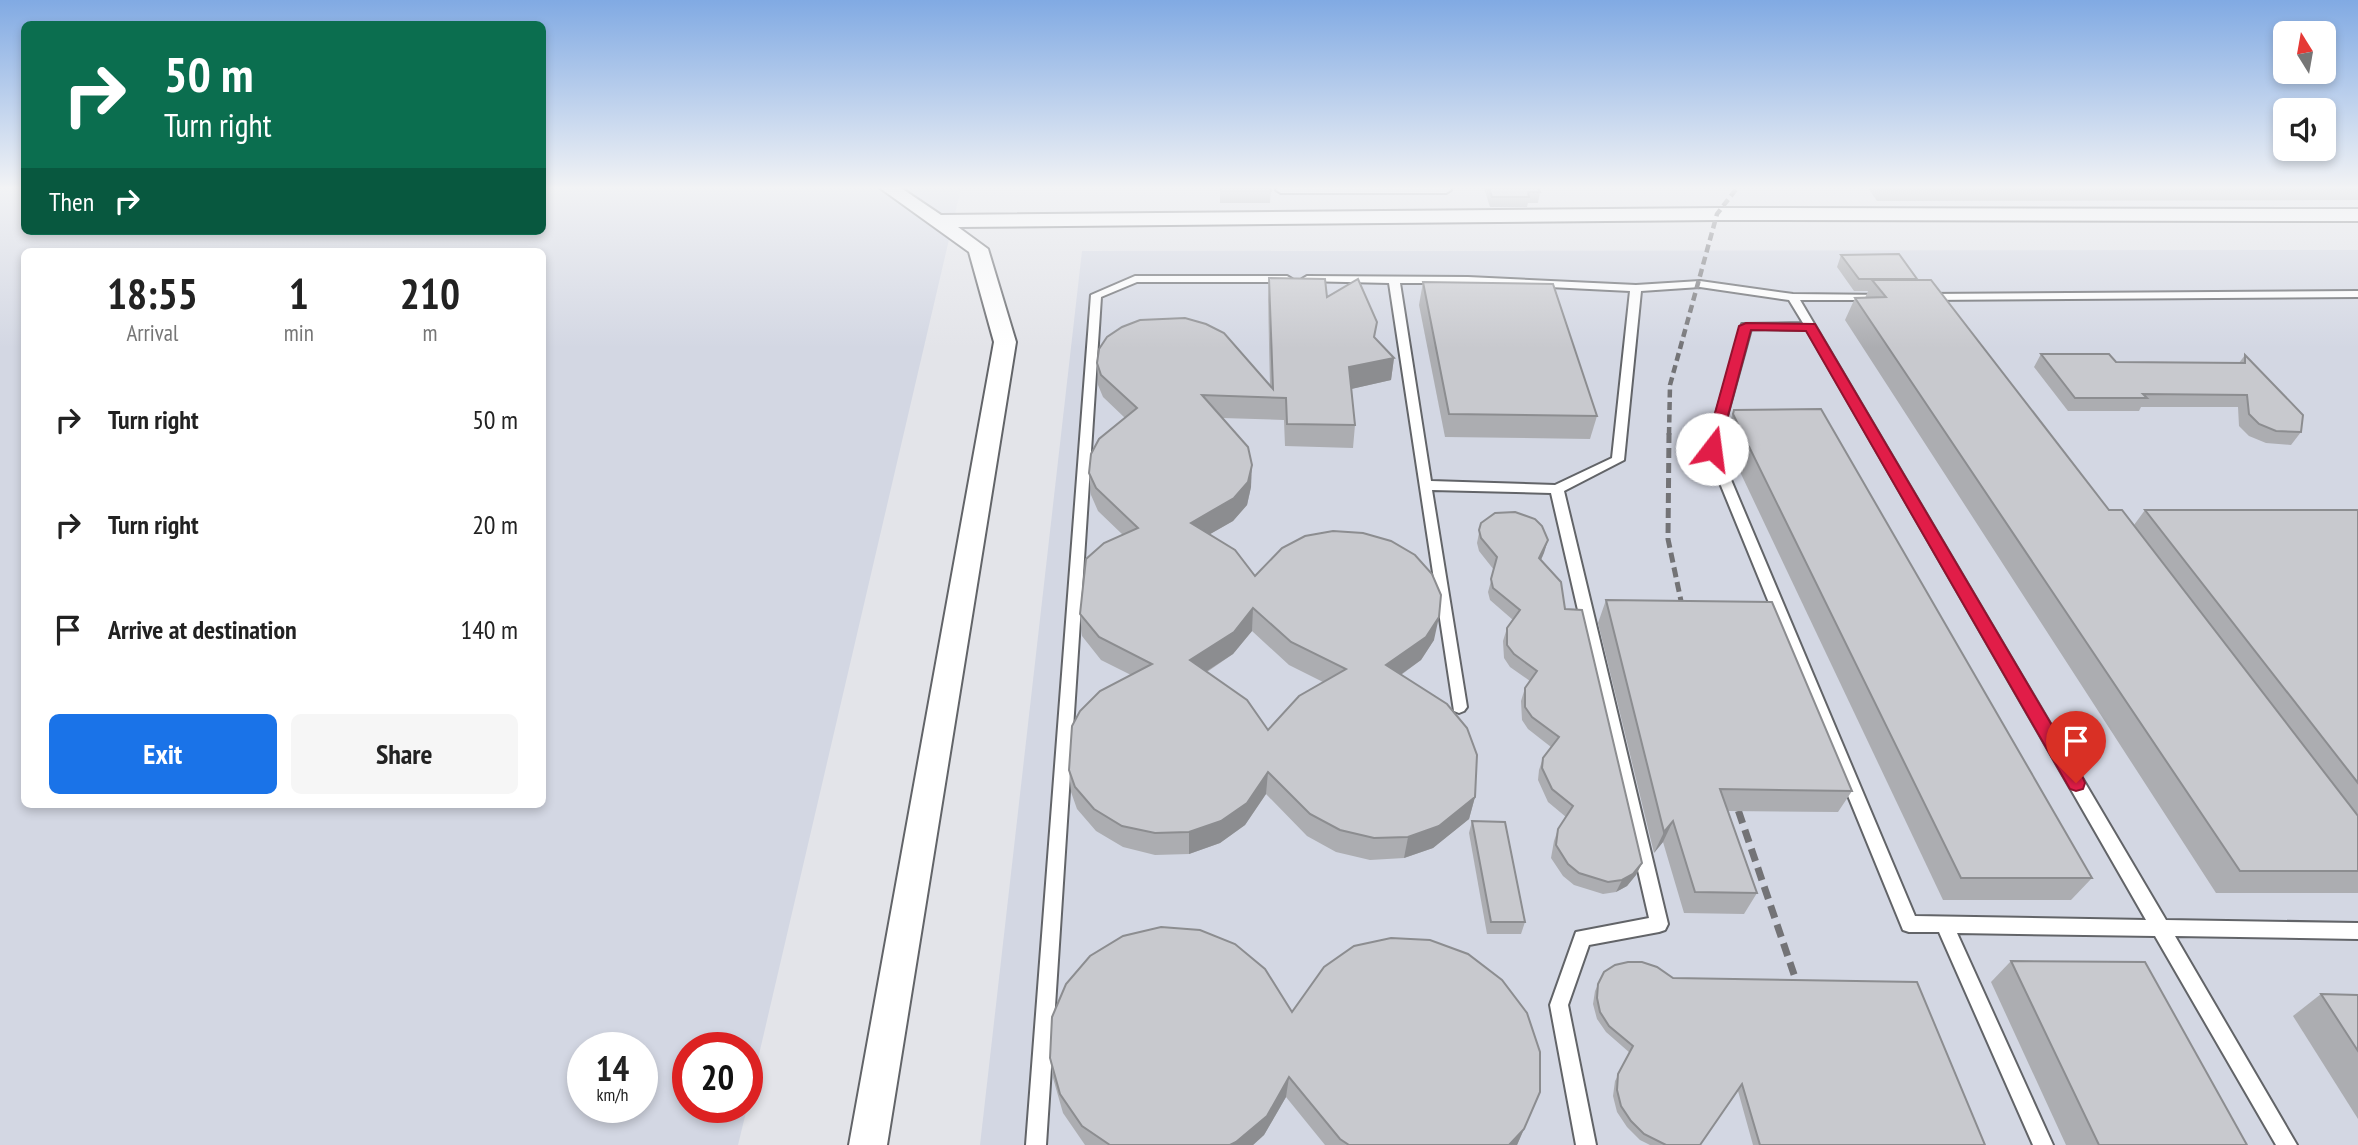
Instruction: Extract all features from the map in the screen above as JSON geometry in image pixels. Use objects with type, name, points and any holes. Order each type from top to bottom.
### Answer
[{"type":"street","points":[[868,1145],[1005,342],[978,249],[967,241]]},
{"type":"lane","points":[[1036,1145],[1096,295],[1135,279],[1394,280],[1636,288],[1700,284],[1793,297],[1907,297],[1944,302],[2358,294]]},
{"type":"lane","points":[[1394,280],[1458,707]]},
{"type":"lane","points":[[1425,485],[1557,489],[1618,460],[1636,288]]},
{"type":"lane","points":[[1793,297],[2287,1145]]},
{"type":"lane","points":[[1810,327],[1746,326],[1712,449],[1909,924],[2358,931]]},
{"type":"lane","points":[[1557,489],[1659,924],[1582,938],[1559,1005],[1586,1145]]},
{"type":"lane","points":[[1944,924],[2043,1145]]},
{"type":"shaded area","points":[[0,241],[949,241],[763,1037],[763,1032],[672,1032],[672,1123],[743,1123],[738,1145],[0,1145]]},
{"type":"shaded area","points":[[2358,250],[2358,1145],[980,1145],[1082,251]]},
{"type":"building","points":[[1899,254],[1917,279],[1859,279],[1841,255]]},
{"type":"building","points":[[1269,278],[1325,279],[1327,297],[1358,279],[1377,322],[1374,337],[1394,358],[1349,367],[1355,425],[1287,424],[1286,398],[1202,395],[1248,447],[1252,465],[1248,482],[1234,498],[1191,523],[1235,550],[1255,576],[1282,548],[1305,536],[1333,531],[1363,533],[1391,541],[1415,555],[1432,574],[1441,595],[1439,617],[1426,637],[1386,665],[1447,704],[1467,728],[1477,755],[1475,797],[1439,826],[1408,837],[1374,838],[1340,830],[1310,814],[1268,772],[1247,803],[1221,821],[1189,832],[1155,833],[1122,826],[1094,809],[1075,787],[1069,770],[1072,726],[1080,711],[1100,691],[1152,664],[1099,637],[1080,614],[1086,559],[1104,543],[1138,528],[1096,488],[1089,473],[1091,454],[1099,439],[1137,408],[1101,375],[1097,363],[1099,349],[1107,337],[1140,320],[1185,318],[1224,333],[1273,389]],"holes":[[[1253,608],[1291,642],[1346,669],[1299,696],[1268,730],[1247,700],[1190,660],[1234,632]]]},
{"type":"building","points":[[1872,280],[1931,280],[2109,510],[2122,510],[2358,816],[2358,871],[2240,871],[1855,298],[1886,297]]},
{"type":"building","points":[[1423,282],[1553,284],[1597,416],[1449,414]]},
{"type":"building","points":[[2041,354],[2109,354],[2116,362],[2245,363],[2245,355],[2303,415],[2301,432],[2276,431],[2259,424],[2249,414],[2247,395],[2143,394],[2147,398],[2075,398]]},
{"type":"building","points":[[1821,409],[2092,878],[1961,878],[1733,414],[1734,410]]},
{"type":"building","points":[[2145,510],[2358,510],[2358,783]]},
{"type":"building","points":[[1515,512],[1535,519],[1542,526],[1548,540],[1539,558],[1561,582],[1565,609],[1582,610],[1642,863],[1633,874],[1622,880],[1608,882],[1579,873],[1568,864],[1556,845],[1558,829],[1573,806],[1552,789],[1542,768],[1543,758],[1559,737],[1532,717],[1525,707],[1525,688],[1537,671],[1514,654],[1507,645],[1507,628],[1520,610],[1493,588],[1491,579],[1497,557],[1481,538],[1479,530],[1481,523],[1495,513]]},
{"type":"building","points":[[1606,600],[1772,602],[1852,791],[1720,789],[1757,893],[1695,892],[1673,821],[1664,832]]},
{"type":"building","points":[[1472,821],[1505,822],[1525,922],[1491,922]]},
{"type":"building","points":[[1161,927],[1200,930],[1235,944],[1265,969],[1292,1012],[1324,967],[1354,946],[1391,938],[1430,940],[1468,954],[1502,980],[1527,1013],[1540,1052],[1540,1092],[1524,1129],[1509,1145],[1349,1145],[1340,1139],[1289,1077],[1267,1116],[1230,1145],[1110,1145],[1082,1126],[1060,1094],[1050,1058],[1052,1017],[1066,984],[1090,956],[1123,936]]},
{"type":"building","points":[[2011,961],[2145,962],[2247,1145],[2099,1145]]},
{"type":"building","points":[[1642,962],[1657,967],[1673,978],[1917,982],[1985,1145],[1760,1145],[1742,1084],[1700,1145],[1666,1145],[1644,1134],[1621,1106],[1617,1090],[1618,1074],[1633,1046],[1609,1026],[1600,1012],[1597,998],[1598,984],[1604,972],[1615,965]]},
{"type":"building","points":[[2321,994],[2358,995],[2358,1051]]},
{"type":"railway","points":[[1669,435],[1670,385],[1709,241]]},
{"type":"railway","points":[[1669,433],[1668,539],[1685,620]]},
{"type":"railway","points":[[1732,792],[1802,998]]},
{"type":"route","points":[[1712,449],[1746,326],[1810,327],[2076,783]]}]
